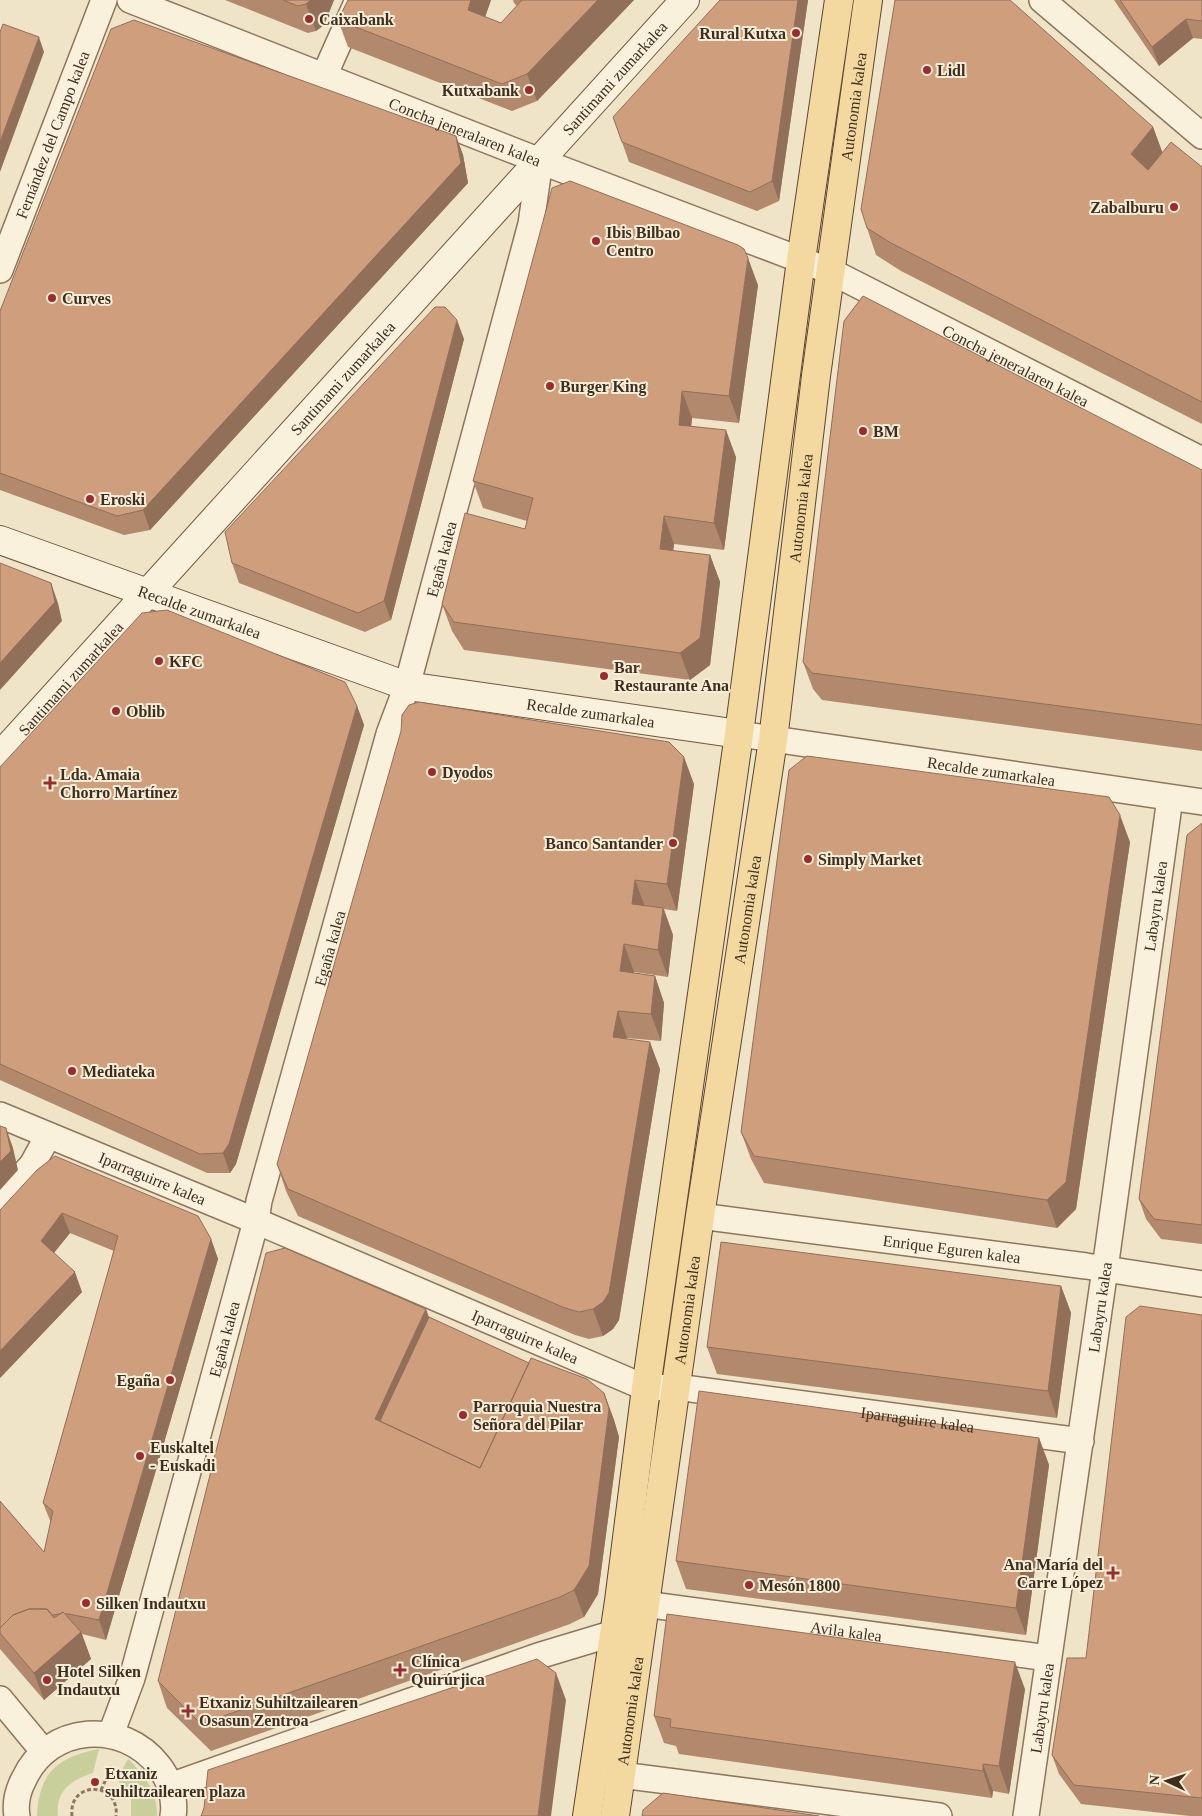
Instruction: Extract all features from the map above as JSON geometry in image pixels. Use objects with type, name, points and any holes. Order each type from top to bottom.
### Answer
[{"type":"main road","name":"Autonomia kalea","points":[[587,1816],[739,734],[801,260],[839,0]]},
{"type":"main road","name":"Autonomia kalea","points":[[615,1816],[700,1216],[773,740],[830,271],[868,0]]},
{"type":"street","name":"Fernández del Campo kalea","points":[[0,270],[104,0]]},
{"type":"street","name":"Concha jeneralaren kalea","points":[[130,0],[540,161],[830,271],[1202,460]]},
{"type":"street","points":[[324,76],[358,0]]},
{"type":"street","name":"Santimami zumarkalea","points":[[0,756],[150,593],[685,0]]},
{"type":"street","points":[[1042,0],[1202,136]]},
{"type":"street","name":"Egaña kalea","points":[[111,1734],[132,1678],[256,1220],[259,1201],[389,734],[407,686],[531,224],[540,161]]},
{"type":"street","name":"Recalde zumarkalea","points":[[0,540],[407,686],[1202,802]]},
{"type":"street","name":"Labayru kalea","points":[[1026,1816],[1105,1269],[1170,798]]},
{"type":"street","name":"Iparraguirre kalea","points":[[0,1115],[256,1220],[646,1388],[676,1387],[1080,1441]]},
{"type":"street","points":[[0,1200],[32,1165],[48,1136]]},
{"type":"street","name":"Enrique Eguren kalea","points":[[700,1216],[1105,1269],[1202,1284]]},
{"type":"street","points":[[170,1786],[538,1656],[614,1633],[643,1615]]},
{"type":"street","name":"Avila kalea","points":[[643,1615],[1048,1658]]},
{"type":"street","points":[[0,1699],[44,1752]]},
{"type":"street","points":[[11,1812],[19,1788],[29,1768],[44,1752],[64,1739],[87,1733],[111,1734],[141,1747],[163,1771],[170,1786],[173,1816]]},
{"type":"street","points":[[621,1775],[939,1816]]},
{"type":"path","points":[[101,1790],[113,1764]]},
{"type":"path","points":[[72,1816],[71,1807],[79,1794],[86,1790],[101,1790],[113,1799],[116,1806],[116,1816]]},
{"type":"green space","points":[[99,1749],[93,1773],[71,1783],[62,1793],[59,1800],[58,1816],[37,1816],[42,1788],[53,1769],[72,1757]]},
{"type":"green space","points":[[128,1759],[149,1784],[157,1808],[157,1816],[131,1816],[131,1798],[117,1779]]},
{"type":"building","points":[[283,0],[311,0],[306,4],[298,6]]},
{"type":"building","points":[[348,0],[471,0],[468,10],[501,23],[522,0],[598,0],[527,74],[502,84],[338,20]]},
{"type":"building","points":[[720,0],[798,0],[772,181],[750,192],[622,142],[613,117]]},
{"type":"building","points":[[895,0],[1010,0],[1153,127],[1131,154],[1148,170],[1171,142],[1202,167],[1202,402],[891,243],[867,228],[861,209]]},
{"type":"building","points":[[1120,0],[1202,0],[1202,21],[1186,19],[1152,47]]},
{"type":"building","points":[[134,20],[456,136],[461,163],[143,510],[117,516],[0,473],[0,311],[111,29]]},
{"type":"building","points":[[3,24],[39,37],[0,142],[0,32]]},
{"type":"building","points":[[570,181],[738,245],[744,249],[748,258],[729,396],[682,391],[679,425],[726,430],[714,523],[664,516],[660,549],[710,555],[700,638],[680,653],[454,622],[442,604],[465,513],[525,529],[533,498],[473,481],[552,188]]},
{"type":"building","points":[[863,296],[1202,470],[1202,725],[812,673],[803,662],[844,321]]},
{"type":"building","points":[[435,307],[445,307],[457,320],[384,601],[358,613],[232,563],[225,532]]},
{"type":"building","points":[[0,563],[51,583],[55,602],[0,663]]},
{"type":"building","points":[[167,610],[345,682],[357,706],[229,1144],[223,1153],[200,1154],[0,1064],[0,767],[142,613]]},
{"type":"building","points":[[419,702],[669,742],[684,757],[667,884],[635,880],[632,904],[663,908],[658,950],[624,944],[620,971],[655,976],[651,1014],[618,1011],[613,1037],[650,1042],[609,1293],[603,1302],[593,1309],[579,1312],[565,1308],[288,1189],[277,1164],[401,731],[402,715],[409,705]]},
{"type":"building","points":[[807,756],[1109,797],[1120,815],[1066,1182],[1047,1200],[754,1156],[741,1132],[789,770]]},
{"type":"building","points":[[1202,823],[1202,1225],[1154,1219],[1139,1199],[1187,835]]},
{"type":"building","points":[[0,1126],[6,1128],[11,1151],[0,1162]]},
{"type":"building","points":[[55,1156],[198,1216],[211,1239],[99,1620],[65,1614],[63,1612],[52,1615],[47,1609],[29,1609],[13,1615],[0,1628],[0,1501],[44,1552],[53,1511],[43,1503],[118,1236],[62,1213],[41,1241],[75,1272],[0,1351],[0,1210],[37,1170]]},
{"type":"building","points":[[721,1242],[1061,1286],[1048,1391],[707,1347]]},
{"type":"building","points":[[285,1248],[426,1309],[375,1419],[480,1468],[531,1358],[587,1379],[604,1393],[609,1409],[589,1566],[574,1590],[560,1597],[201,1724],[158,1681],[266,1253]]},
{"type":"building","points":[[1140,1306],[1202,1315],[1202,1798],[1074,1785],[1052,1755],[1067,1658],[1086,1658],[1126,1317]]},
{"type":"building","name":"Parroquia Nuestra Señora del Pilar","points":[[429,1317],[529,1363],[480,1468],[380,1421]]},
{"type":"building","points":[[699,1391],[1039,1438],[1016,1608],[676,1561]]},
{"type":"building","points":[[29,1609],[47,1609],[54,1618],[63,1612],[81,1632],[34,1673],[0,1633],[0,1628],[13,1615]]},
{"type":"building","points":[[667,1614],[1015,1662],[999,1766],[983,1764],[983,1771],[670,1727],[671,1719],[654,1716]]},
{"type":"building","points":[[537,1659],[556,1673],[538,1816],[201,1816],[204,1808],[208,1770]]},
{"type":"building","points":[[663,1793],[819,1816],[642,1816],[643,1810]]},
{"type":"place","name":"Caixabank","points":[[309,19]]},
{"type":"place","name":"Rural Kutxa","points":[[796,33]]},
{"type":"place","name":"Lidl","points":[[927,70]]},
{"type":"place","name":"Kutxabank","points":[[529,90]]},
{"type":"place","name":"Zabalburu","points":[[1174,207]]},
{"type":"place","name":"Ibis Bilbao Centro","points":[[596,241]]},
{"type":"place","name":"Curves","points":[[52,298]]},
{"type":"place","name":"Burger King","points":[[550,386]]},
{"type":"place","name":"BM","points":[[863,431]]},
{"type":"place","name":"Eroski","points":[[90,499]]},
{"type":"place","name":"KFC","points":[[159,661]]},
{"type":"place","name":"Bar Restaurante Ana","points":[[604,676]]},
{"type":"place","name":"Oblib","points":[[116,711]]},
{"type":"place","name":"Dyodos","points":[[432,772]]},
{"type":"place","name":"Lda. Amaia Chorro Martínez","points":[[50,783]]},
{"type":"place","name":"Banco Santander","points":[[673,843]]},
{"type":"place","name":"Simply Market","points":[[808,859]]},
{"type":"place","name":"Mediateka","points":[[72,1071]]},
{"type":"place","name":"Egaña","points":[[170,1380]]},
{"type":"place","name":"Parroquia Nuestra Señora del Pilar","points":[[463,1415]]},
{"type":"place","name":"Euskaltel - Euskadi","points":[[140,1456]]},
{"type":"place","name":"Ana María del Carre López","points":[[1113,1573]]},
{"type":"place","name":"Mesón 1800","points":[[749,1585]]},
{"type":"place","name":"Silken Indautxu","points":[[86,1603]]},
{"type":"place","name":"Clínica Quirúrjica","points":[[400,1670]]},
{"type":"place","name":"Hotel Silken Indautxu","points":[[47,1680]]},
{"type":"place","name":"Etxaniz Suhiltzailearen Osasun Zentroa","points":[[188,1711]]},
{"type":"place","name":"Etxaniz suhiltzailearen plaza","points":[[95,1782]]}]
